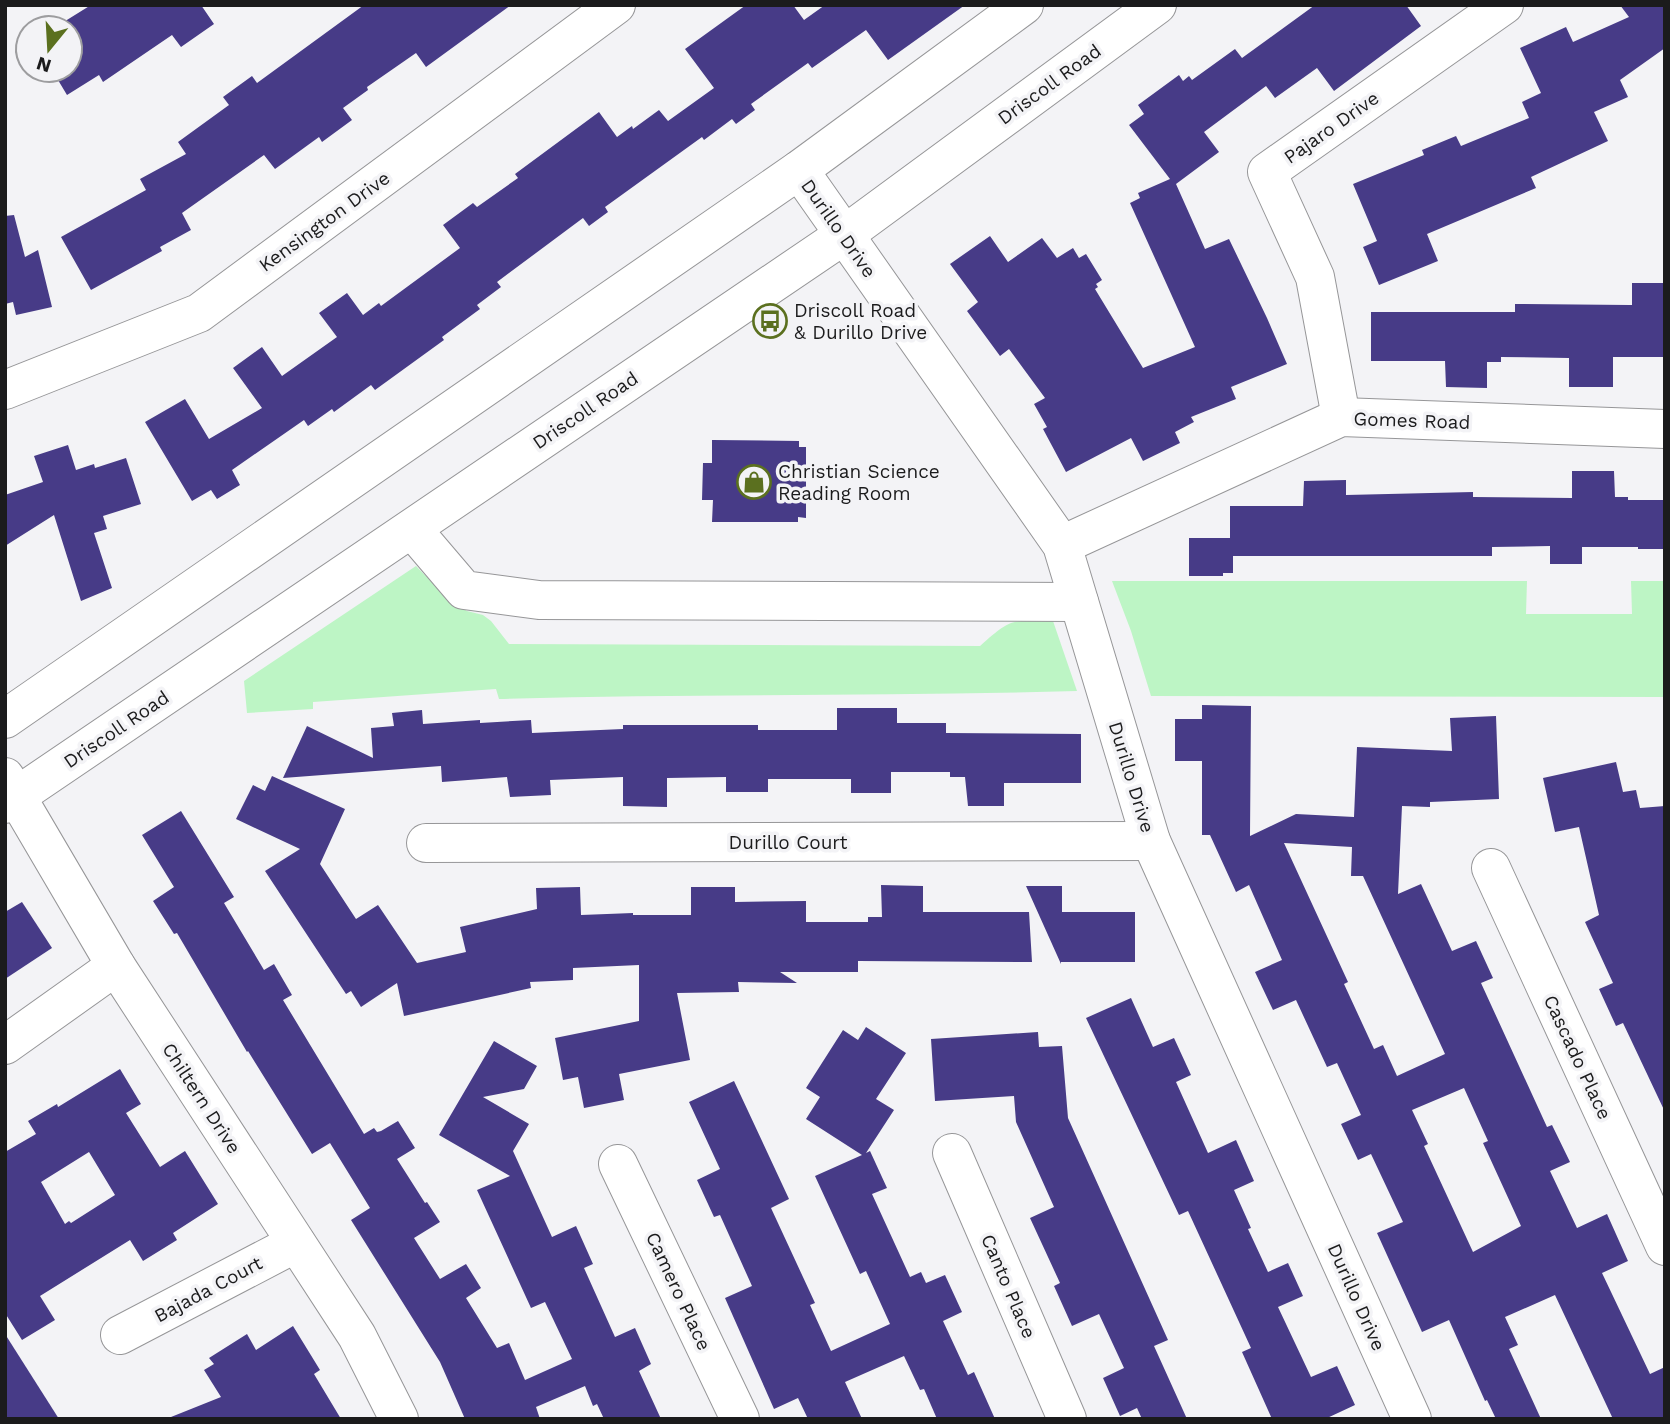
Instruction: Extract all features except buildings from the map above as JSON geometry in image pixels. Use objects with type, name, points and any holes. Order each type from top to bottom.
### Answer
[{"type":"street","name":"Kensington Drive","points":[[5,390],[199,313],[616,5]]},
{"type":"street","points":[[5,719],[799,170],[1024,5]]},
{"type":"street","name":"Driscoll Road","points":[[9,793],[412,528],[844,235],[1157,5]]},
{"type":"street","name":"Pajaro Drive","points":[[1341,417],[1315,277],[1267,172],[1504,5]]},
{"type":"street","name":"Durillo Drive","points":[[799,170],[1062,545],[1151,841],[1412,1419]]},
{"type":"street","name":"Gomes Road","points":[[1062,545],[1341,417],[1665,429]]},
{"type":"street","points":[[412,528],[464,590],[539,600],[1079,602]]},
{"type":"street","name":"Chiltern Drive","points":[[9,793],[116,966],[357,1336],[399,1419]]},
{"type":"street","name":"Durillo Court","points":[[426,843],[1151,841]]},
{"type":"street","name":"Cascado Place","points":[[1490,869],[1665,1246]]},
{"type":"street","points":[[5,1045],[116,966]]},
{"type":"street","name":"Canto Place","points":[[952,1153],[1067,1419]]},
{"type":"street","name":"Camero Place","points":[[618,1164],[740,1419]]},
{"type":"street","name":"Bajada Court","points":[[120,1335],[296,1243]]},
{"type":"green space","points":[[416,566],[450,601],[491,621],[509,644],[980,646],[999,630],[1013,623],[1053,621],[1077,691],[499,699],[496,689],[313,702],[313,709],[247,713],[244,681]]},
{"type":"green space","points":[[1112,581],[1527,581],[1526,614],[1632,614],[1631,581],[1665,581],[1665,697],[1151,696]]},
{"type":"place","name":"Driscoll Road & Durillo Drive","points":[[770,321]]},
{"type":"place","name":"Christian Science Reading Room","points":[[754,482]]}]
